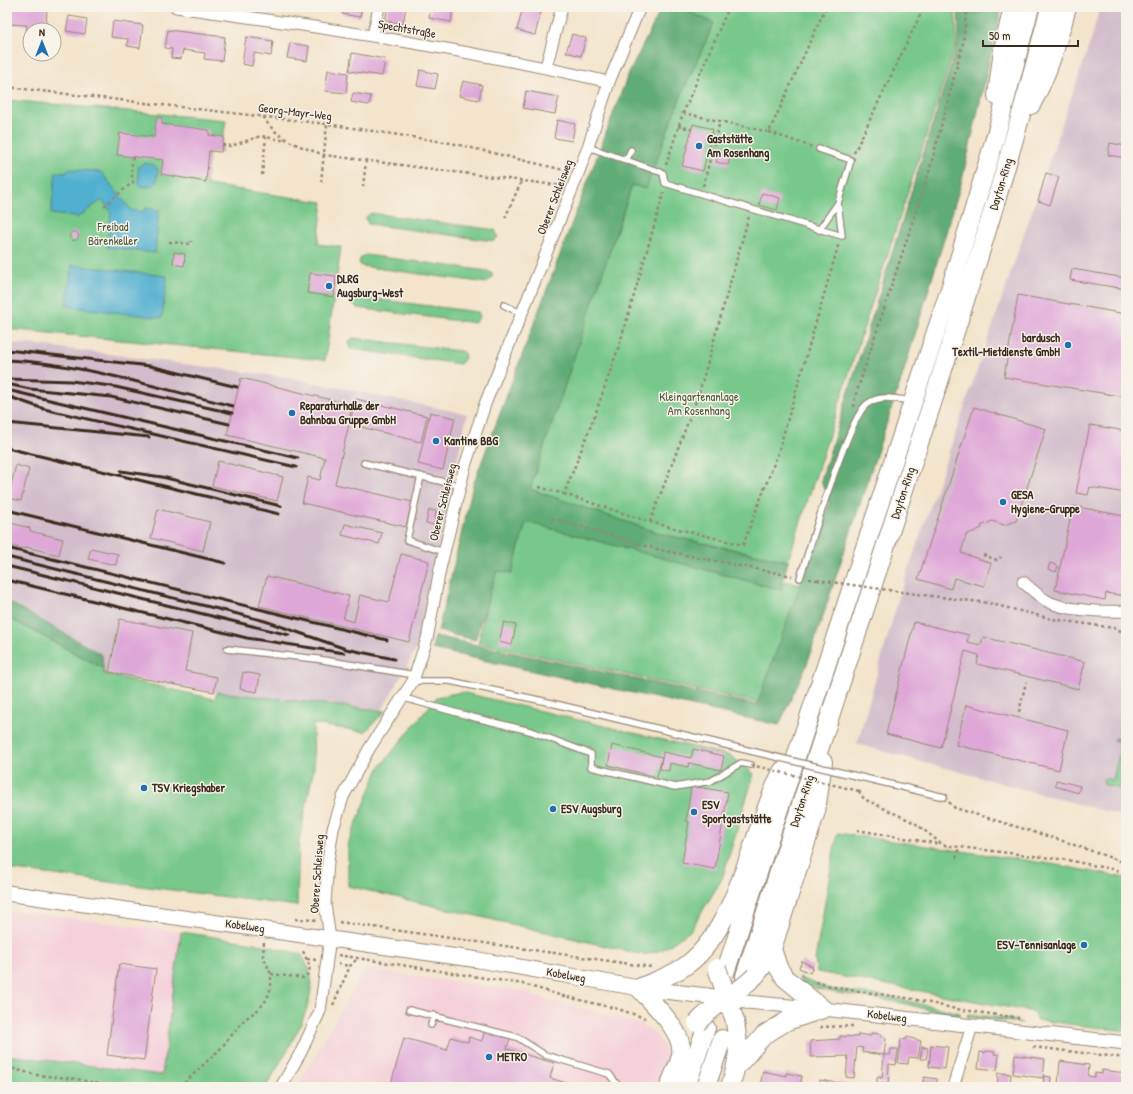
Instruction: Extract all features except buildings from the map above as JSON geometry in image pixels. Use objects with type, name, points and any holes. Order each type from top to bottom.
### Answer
[{"type":"highway","points":[[996,135],[1001,62],[1013,7]]},
{"type":"highway","name":"Dayton-Ring","points":[[721,970],[804,735],[914,402],[996,135],[1030,7]]},
{"type":"highway","name":"Dayton-Ring","points":[[750,976],[825,732],[964,305],[1016,130],[1050,7]]},
{"type":"highway","points":[[1016,130],[1042,85],[1057,48],[1067,7]]},
{"type":"highway","points":[[686,1087],[702,1026],[715,1006],[727,999],[750,976],[762,967],[772,949],[816,811],[825,732]]},
{"type":"highway","points":[[681,1054],[678,1036],[669,1022],[639,988],[689,963],[714,937],[739,884],[771,794],[782,771],[804,735]]},
{"type":"highway","points":[[706,1087],[729,1034],[727,999],[714,937]]},
{"type":"highway","points":[[772,949],[778,967],[785,978],[823,1009]]},
{"type":"highway","points":[[737,1066],[764,1035],[787,1021],[823,1009]]},
{"type":"highway","points":[[669,1087],[690,1034],[702,1026]]},
{"type":"highway","points":[[729,1034],[738,1041],[737,1066],[730,1087]]},
{"type":"main road","name":"Kobelweg","points":[[7,893],[330,938],[479,960],[639,988],[727,999]]},
{"type":"street","name":"Spechtstraße","points":[[176,7],[209,9],[373,36],[546,67],[609,82]]},
{"type":"street","points":[[373,36],[379,7]]},
{"type":"street","points":[[546,67],[562,7]]},
{"type":"street","name":"Oberer Schleisweg","points":[[281,1087],[301,1052],[320,1011],[330,938],[326,921],[328,861],[333,829],[343,797],[369,749],[404,698],[414,678],[427,639],[444,552],[460,486],[485,404],[523,314],[573,187],[588,147],[609,82],[640,7]]},
{"type":"street","points":[[1023,582],[1047,601],[1067,607],[1106,611],[1126,611]]},
{"type":"street","name":"Kobelweg","points":[[727,999],[1126,1043]]},
{"type":"street","points":[[953,1087],[972,1026]]},
{"type":"lane","points":[[588,147],[663,173],[665,183],[842,236],[838,203]]},
{"type":"lane","points":[[819,149],[851,160],[838,203],[819,230]]},
{"type":"lane","points":[[626,161],[631,150]]},
{"type":"lane","points":[[504,305],[523,314]]},
{"type":"lane","points":[[800,578],[834,476],[855,421],[866,404],[879,397],[914,402]]},
{"type":"lane","points":[[364,463],[460,486]]},
{"type":"lane","points":[[421,476],[407,540],[444,552]]},
{"type":"lane","points":[[227,648],[317,659],[414,678],[450,681],[543,701],[944,797]]},
{"type":"lane","points":[[404,698],[530,731],[591,754],[591,767],[675,787],[711,782],[741,763],[751,765]]},
{"type":"lane","points":[[409,1010],[517,1036],[545,1055],[609,1074],[619,1087]]},
{"type":"lane","points":[[431,1025],[434,1015]]},
{"type":"path","points":[[663,173],[682,112],[729,7]]},
{"type":"path","points":[[768,132],[826,7]]},
{"type":"path","points":[[851,160],[924,7]]},
{"type":"path","points":[[855,421],[853,409],[855,397],[929,172],[963,43],[967,7]]},
{"type":"path","name":"Georg-Mayr-Weg","points":[[7,87],[327,124],[451,143],[578,174]]},
{"type":"path","points":[[682,112],[768,132],[819,149]]},
{"type":"path","points":[[263,117],[269,125],[287,141]]},
{"type":"path","points":[[701,194],[720,121]]},
{"type":"path","points":[[321,182],[327,124]]},
{"type":"path","points":[[678,126],[691,129]]},
{"type":"path","points":[[222,145],[231,146],[261,136],[287,141],[324,154],[366,161],[573,187]]},
{"type":"path","points":[[262,175],[266,137]]},
{"type":"path","points":[[104,206],[133,182],[131,168],[133,157]]},
{"type":"path","points":[[363,186],[366,161]]},
{"type":"path","points":[[505,218],[522,180]]},
{"type":"path","points":[[564,494],[595,415],[620,343],[641,268],[664,196],[665,183]]},
{"type":"path","points":[[650,522],[699,393],[751,209]]},
{"type":"path","points":[[539,486],[650,522],[743,545],[778,453],[842,236]]},
{"type":"path","points":[[169,242],[191,244],[191,241]]},
{"type":"path","points":[[552,518],[660,550],[800,578]]},
{"type":"path","points":[[983,555],[997,560],[1001,557]]},
{"type":"path","points":[[817,580],[988,603],[1052,619],[1114,628],[1126,633]]},
{"type":"path","points":[[1019,712],[1026,682]]},
{"type":"path","points":[[751,765],[859,791],[864,799],[915,824],[943,845]]},
{"type":"path","points":[[944,797],[955,808],[1060,840],[1126,863]]},
{"type":"path","points":[[857,830],[959,848],[1067,860],[1126,872]]},
{"type":"path","points":[[956,858],[959,848]]},
{"type":"path","name":"Kobelweg","points":[[302,919],[326,921],[634,966],[656,965]]},
{"type":"path","points":[[180,1087],[221,1048],[245,1019],[259,1009],[267,999],[271,987],[271,974],[263,956],[264,941]]},
{"type":"path","points":[[271,974],[303,978],[308,974],[310,967],[302,949]]},
{"type":"path","name":"Kobelweg","points":[[329,954],[523,984],[563,996],[618,1009],[648,1020]]},
{"type":"path","name":"Kobelweg","points":[[812,981],[838,988],[913,999],[956,1009],[1015,1016]]},
{"type":"path","name":"Kobelweg","points":[[818,1027],[856,1027]]},
{"type":"path","points":[[1027,1046],[1126,1058]]},
{"type":"path","points":[[7,1068],[36,1075],[61,1077],[104,1085],[141,1087]]},
{"type":"shaded area","points":[[1100,7],[1126,7],[1126,817],[857,744],[899,597],[1091,40]]},
{"type":"shaded area","points":[[7,343],[31,344],[291,378],[467,414],[419,645],[376,720],[104,674],[102,655],[7,601]]},
{"type":"shaded area","points":[[7,910],[181,932],[162,1075],[7,1055]]},
{"type":"shaded area","points":[[370,970],[529,992],[536,997],[640,1024],[658,1037],[667,1053],[667,1061],[659,1087],[297,1087],[359,979],[365,972]]},
{"type":"shaded area","points":[[15,1081],[59,1087],[7,1087],[7,1084]]},
{"type":"green space","points":[[662,7],[691,7],[689,12],[714,23],[680,98],[646,189],[632,185],[530,489],[665,535],[788,561],[781,590],[526,522],[512,573],[497,571],[475,640],[438,631],[473,485],[627,77]]},
{"type":"green space","name":"Kleingartenanlage Am Rosenhang","points":[[691,7],[955,7],[957,41],[788,561],[665,535],[529,490],[632,185],[646,188],[680,98],[714,23],[688,12]]},
{"type":"green space","points":[[958,7],[1002,7],[962,180],[903,374],[807,664],[779,725],[432,649],[435,636],[757,705],[829,504],[821,480],[959,40]]},
{"type":"green space","name":"Freibad Bärenkeller","points":[[7,100],[226,120],[221,152],[209,151],[206,182],[208,185],[323,202],[318,244],[341,247],[325,360],[7,329]]},
{"type":"green space","points":[[371,213],[495,230],[498,237],[494,241],[368,224],[365,218]]},
{"type":"green space","points":[[366,255],[488,271],[492,274],[492,278],[487,283],[361,266],[359,262],[361,257]]},
{"type":"green space","points":[[358,297],[478,312],[480,317],[475,323],[357,308],[353,303]]},
{"type":"green space","points":[[353,338],[460,351],[464,353],[465,358],[460,364],[351,349],[349,342]]},
{"type":"green space","points":[[507,513],[805,586],[763,704],[478,643]]},
{"type":"green space","points":[[7,601],[102,655],[103,668],[7,617]]},
{"type":"green space","name":"TSV Kriegshaber","points":[[7,617],[103,668],[104,674],[214,699],[218,692],[385,711],[365,732],[313,724],[314,767],[299,841],[297,906],[7,869]]},
{"type":"green space","name":"ESV Augsburg","points":[[461,692],[731,756],[754,774],[722,879],[690,931],[664,949],[644,955],[348,886],[348,844],[379,768],[437,697]]},
{"type":"green space","points":[[1114,738],[1126,740],[1126,791],[1103,784],[1104,778],[1113,780],[1122,742],[1113,740]]},
{"type":"green space","points":[[837,833],[1051,864],[1126,878],[1126,1031],[1036,1020],[1034,1012],[817,972],[815,960]]},
{"type":"green space","points":[[181,932],[254,943],[301,954],[306,962],[311,977],[311,990],[308,1004],[296,1034],[266,1087],[59,1087],[15,1081],[7,1084],[7,1055],[162,1075]]},
{"type":"green space","points":[[799,978],[830,989],[895,998],[960,1013],[960,1016],[899,1003],[824,990],[802,984]]},
{"type":"green space","points":[[968,1014],[1010,1019],[1022,1023],[967,1017]]},
{"type":"water","points":[[145,163],[154,165],[158,170],[156,183],[150,187],[139,186],[138,167]]},
{"type":"water","points":[[68,169],[101,172],[131,210],[144,212],[145,208],[159,210],[155,253],[107,247],[111,211],[102,200],[78,217],[51,214],[56,172],[66,173]]},
{"type":"water","points":[[72,265],[167,276],[162,318],[66,306]]},
{"type":"railway","points":[[7,350],[150,366],[237,387]]},
{"type":"railway","points":[[7,360],[35,362],[92,371],[233,406]]},
{"type":"railway","points":[[7,379],[71,381],[111,386],[232,413]]},
{"type":"railway","points":[[7,384],[30,389],[111,397],[229,424]]},
{"type":"railway","points":[[7,390],[298,458]]},
{"type":"railway","points":[[7,396],[44,409],[296,467]]},
{"type":"railway","points":[[7,423],[149,437]]},
{"type":"railway","points":[[7,448],[279,514]]},
{"type":"railway","points":[[121,471],[162,477],[281,506]]},
{"type":"railway","points":[[7,510],[225,563]]},
{"type":"railway","points":[[7,548],[387,640]]},
{"type":"railway","points":[[7,557],[265,621],[346,649],[394,659]]},
{"type":"railway","points":[[7,566],[289,635]]},
{"type":"railway","points":[[7,580],[247,638],[344,653]]},
{"type":"place","name":"Gaststätte Am Rosenhang","points":[[699,146]]},
{"type":"place","name":"DLRG Augsburg-West","points":[[329,286]]},
{"type":"place","name":"bardusch Textil-Mietdienste GmbH","points":[[1068,345]]},
{"type":"place","name":"Reparaturhalle der Bahnbau Gruppe GmbH","points":[[292,413]]},
{"type":"place","name":"Kantine BBG","points":[[436,441]]},
{"type":"place","name":"GESA Hygiene-Gruppe","points":[[1003,502]]},
{"type":"place","name":"TSV Kriegshaber","points":[[144,788]]},
{"type":"place","name":"ESV Augsburg","points":[[553,809]]},
{"type":"place","name":"ESV Sportgaststätte","points":[[694,812]]},
{"type":"place","name":"ESV-Tennisanlage","points":[[1084,945]]},
{"type":"place","name":"METRO","points":[[489,1057]]}]
